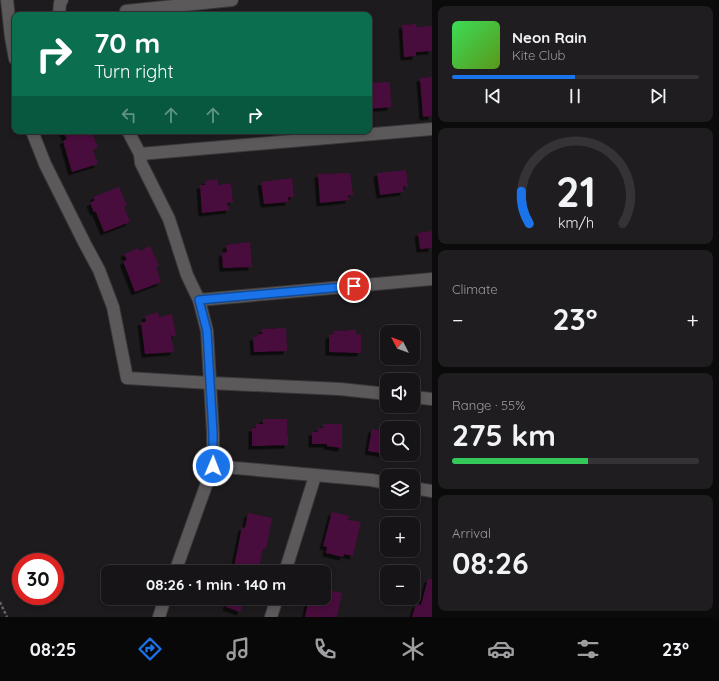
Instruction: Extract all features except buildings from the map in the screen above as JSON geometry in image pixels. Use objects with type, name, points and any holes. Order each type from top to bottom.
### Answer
[{"type":"street","points":[[7,0],[12,42]]},
{"type":"street","points":[[59,12],[60,3],[62,0]]},
{"type":"street","points":[[125,9],[232,0]]},
{"type":"street","points":[[140,154],[432,129]]},
{"type":"street","points":[[33,134],[45,164],[99,270],[113,307],[127,378],[340,389],[380,393]]},
{"type":"street","points":[[130,134],[140,154],[141,163],[169,219],[187,275],[199,300],[207,331],[213,433],[213,466],[178,565]]},
{"type":"street","points":[[199,300],[432,279]]},
{"type":"street","points":[[420,398],[432,399]]},
{"type":"street","points":[[213,466],[380,482]]},
{"type":"street","points":[[287,565],[315,476]]},
{"type":"street","points":[[420,489],[432,491]]},
{"type":"street","points":[[158,617],[162,605]]},
{"type":"street","points":[[272,617],[275,605]]},
{"type":"path","points":[[0,602],[7,617]]},
{"type":"route","points":[[213,466],[213,433],[207,331],[199,300],[354,286]]}]
